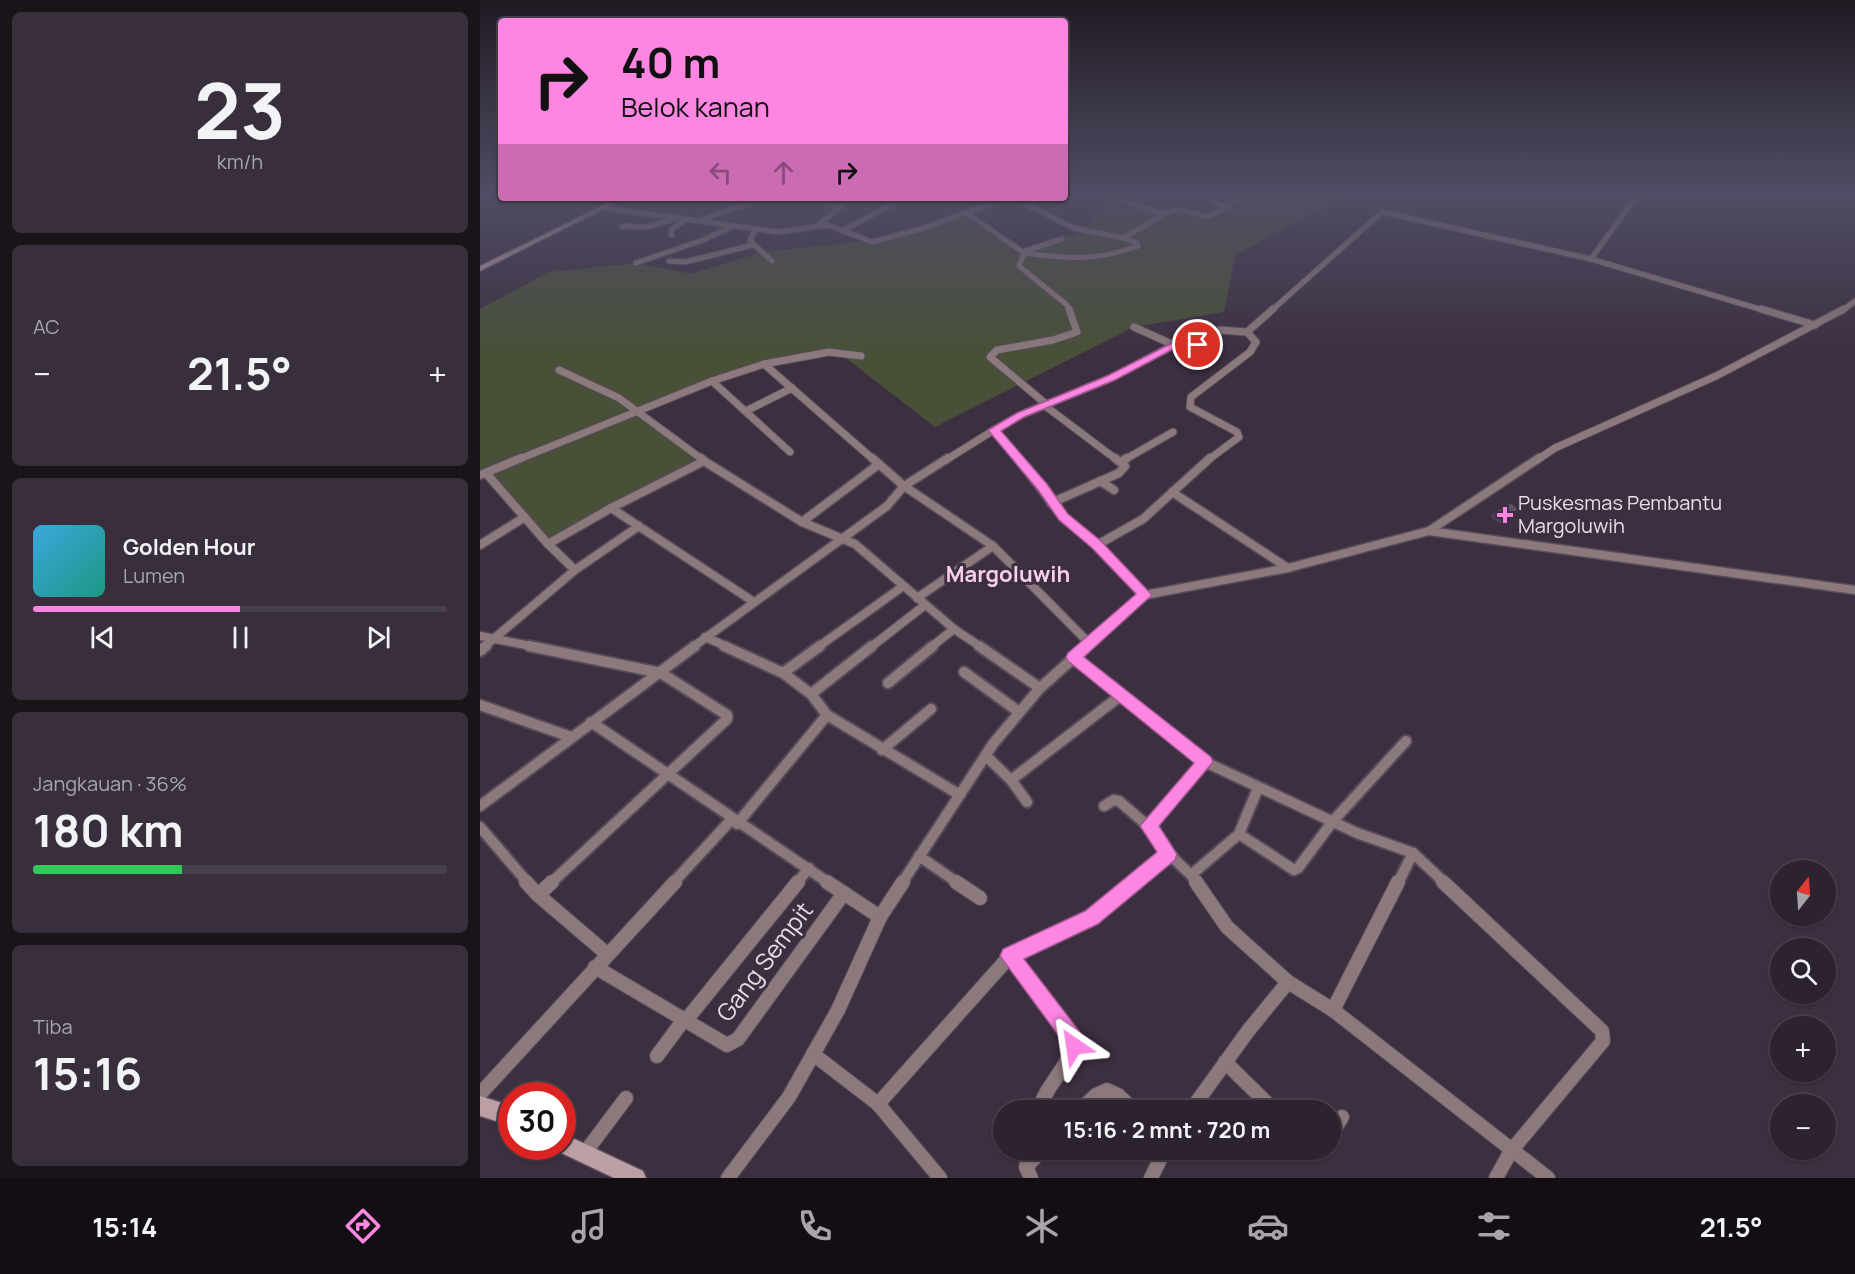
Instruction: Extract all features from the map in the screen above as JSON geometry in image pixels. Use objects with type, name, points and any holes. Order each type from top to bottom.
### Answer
[{"type":"main road","points":[[480,269],[526,246]]},
{"type":"main road","points":[[480,1106],[498,1112]]},
{"type":"main road","points":[[576,1150],[636,1178]]},
{"type":"street","points":[[636,263],[686,246]]},
{"type":"street","points":[[669,261],[685,262],[749,246]]},
{"type":"street","points":[[754,246],[772,261]]},
{"type":"street","points":[[1014,246],[1024,253],[1090,261],[1135,246]]},
{"type":"street","points":[[1043,246],[1024,253],[1019,266],[1067,305],[1078,328],[1077,332],[1053,340],[997,350],[990,357],[1045,405],[1125,463],[1124,469],[1051,503]]},
{"type":"street","points":[[1247,332],[1344,246]]},
{"type":"street","points":[[1535,246],[1591,259],[1815,325]]},
{"type":"street","points":[[1591,259],[1600,246]]},
{"type":"street","points":[[728,1178],[789,1097],[838,1010],[880,917],[986,756],[1040,688],[1145,595],[1287,568],[1429,531],[1554,448],[1716,376],[1815,325],[1855,301]]},
{"type":"street","points":[[1097,545],[1143,519],[1199,467],[1239,436],[1237,432],[1190,407],[1189,402],[1191,397],[1252,349],[1255,339],[1247,332],[1224,329],[1191,348],[1174,345],[1134,327]]},
{"type":"street","points":[[480,806],[591,722],[661,673],[705,637],[887,506],[904,486],[994,430],[1045,405],[1111,378],[1174,345]]},
{"type":"street","points":[[575,570],[483,474],[712,381],[764,364],[830,352],[861,356]]},
{"type":"street","points":[[764,364],[904,486],[993,546],[1089,643]]},
{"type":"street","points":[[560,370],[592,382],[642,410],[704,461],[802,522],[855,544],[902,587],[954,629],[1040,688]]},
{"type":"street","points":[[712,381],[790,452]]},
{"type":"street","points":[[746,411],[792,388]]},
{"type":"street","points":[[994,430],[1042,487],[1051,503],[1097,545],[1145,595]]},
{"type":"street","points":[[1122,461],[1173,432]]},
{"type":"street","points":[[548,544],[611,508],[704,461]]},
{"type":"street","points":[[802,522],[879,464]]},
{"type":"street","points":[[1101,481],[1114,490]]},
{"type":"street","points":[[1172,492],[1287,568]]},
{"type":"street","points":[[611,508],[754,602]]},
{"type":"street","points":[[480,545],[525,518]]},
{"type":"street","points":[[480,651],[575,570],[639,526]]},
{"type":"street","points":[[1429,531],[1855,590]]},
{"type":"street","points":[[811,694],[921,602],[993,546]]},
{"type":"street","points":[[783,673],[902,587]]},
{"type":"street","points":[[888,683],[954,629]]},
{"type":"street","points":[[480,636],[661,673],[727,715],[727,719],[717,729],[665,774],[538,895]]},
{"type":"street","points":[[705,637],[783,673],[811,694],[827,715],[960,795]]},
{"type":"street","points":[[1073,657],[1205,762],[1258,789],[1358,833],[1413,853],[1602,1031],[1603,1041],[1510,1151],[1496,1178]]},
{"type":"street","points":[[964,672],[1019,712]]},
{"type":"street","points":[[1011,780],[1120,696]]},
{"type":"street","points":[[480,705],[571,737]]},
{"type":"street","points":[[882,750],[931,709]]},
{"type":"street","points":[[480,1094],[607,954],[734,822],[827,715]]},
{"type":"street","points":[[591,722],[734,822],[809,868],[880,917]]},
{"type":"street","points":[[1239,834],[1294,870],[1333,821],[1406,741]]},
{"type":"street","points":[[986,756],[1011,780],[1028,802]]},
{"type":"street","points":[[1148,826],[1205,762]]},
{"type":"street","points":[[1191,875],[1239,834],[1258,789]]},
{"type":"street","points":[[1104,806],[1119,801],[1148,826],[1168,854],[1191,875],[1227,927],[1288,982],[1333,1010],[1510,1151],[1548,1178]]},
{"type":"street","points":[[480,826],[538,895],[607,954]]},
{"type":"street","points":[[1333,1010],[1413,853]]},
{"type":"street","points":[[878,1104],[1010,956],[1091,917],[1168,854]]},
{"type":"street","points":[[919,856],[980,898]]},
{"type":"street","points":[[657,1056],[809,868]]},
{"type":"street","name":"Gang Sempit","points":[[686,1018],[724,1044],[738,1039],[844,893]]},
{"type":"street","points":[[1010,956],[1073,1039],[1072,1054],[1042,1100]]},
{"type":"street","points":[[595,967],[686,1018]]},
{"type":"street","points":[[1198,1100],[1288,982]]},
{"type":"street","points":[[813,1054],[878,1104],[940,1178]]},
{"type":"street","points":[[1226,1062],[1264,1100]]},
{"type":"street","points":[[1089,1100],[1098,1091],[1105,1088],[1113,1090],[1124,1100]]},
{"type":"street","points":[[584,1154],[626,1098]]},
{"type":"street","points":[[1029,1173],[1037,1160]]},
{"type":"street","points":[[1151,1178],[1160,1160]]},
{"type":"green space","points":[[820,246],[1014,246],[1023,252],[1041,246],[1252,246],[1235,255],[1224,312],[1134,327],[935,427],[838,352],[764,364],[642,410],[707,462],[548,544],[486,473],[480,475],[480,309],[549,272],[636,263],[691,274],[763,252]]},
{"type":"building","name":"Puskesmas Pembantu Margoluwih","points":[[1510,503],[1519,509],[1502,520],[1492,514]]},
{"type":"place","name":"Puskesmas Pembantu Margoluwih","points":[[1505,515]]},
{"type":"district","name":"Margoluwih","points":[[1008,574]]},
{"type":"route","points":[[1074,1046],[1073,1039],[1010,956],[1091,917],[1168,854],[1148,826],[1205,762],[1073,657],[1145,595],[1097,545],[1051,503],[1042,487],[994,430],[1021,415],[1111,378],[1174,345],[1186,348],[1198,345]]}]
